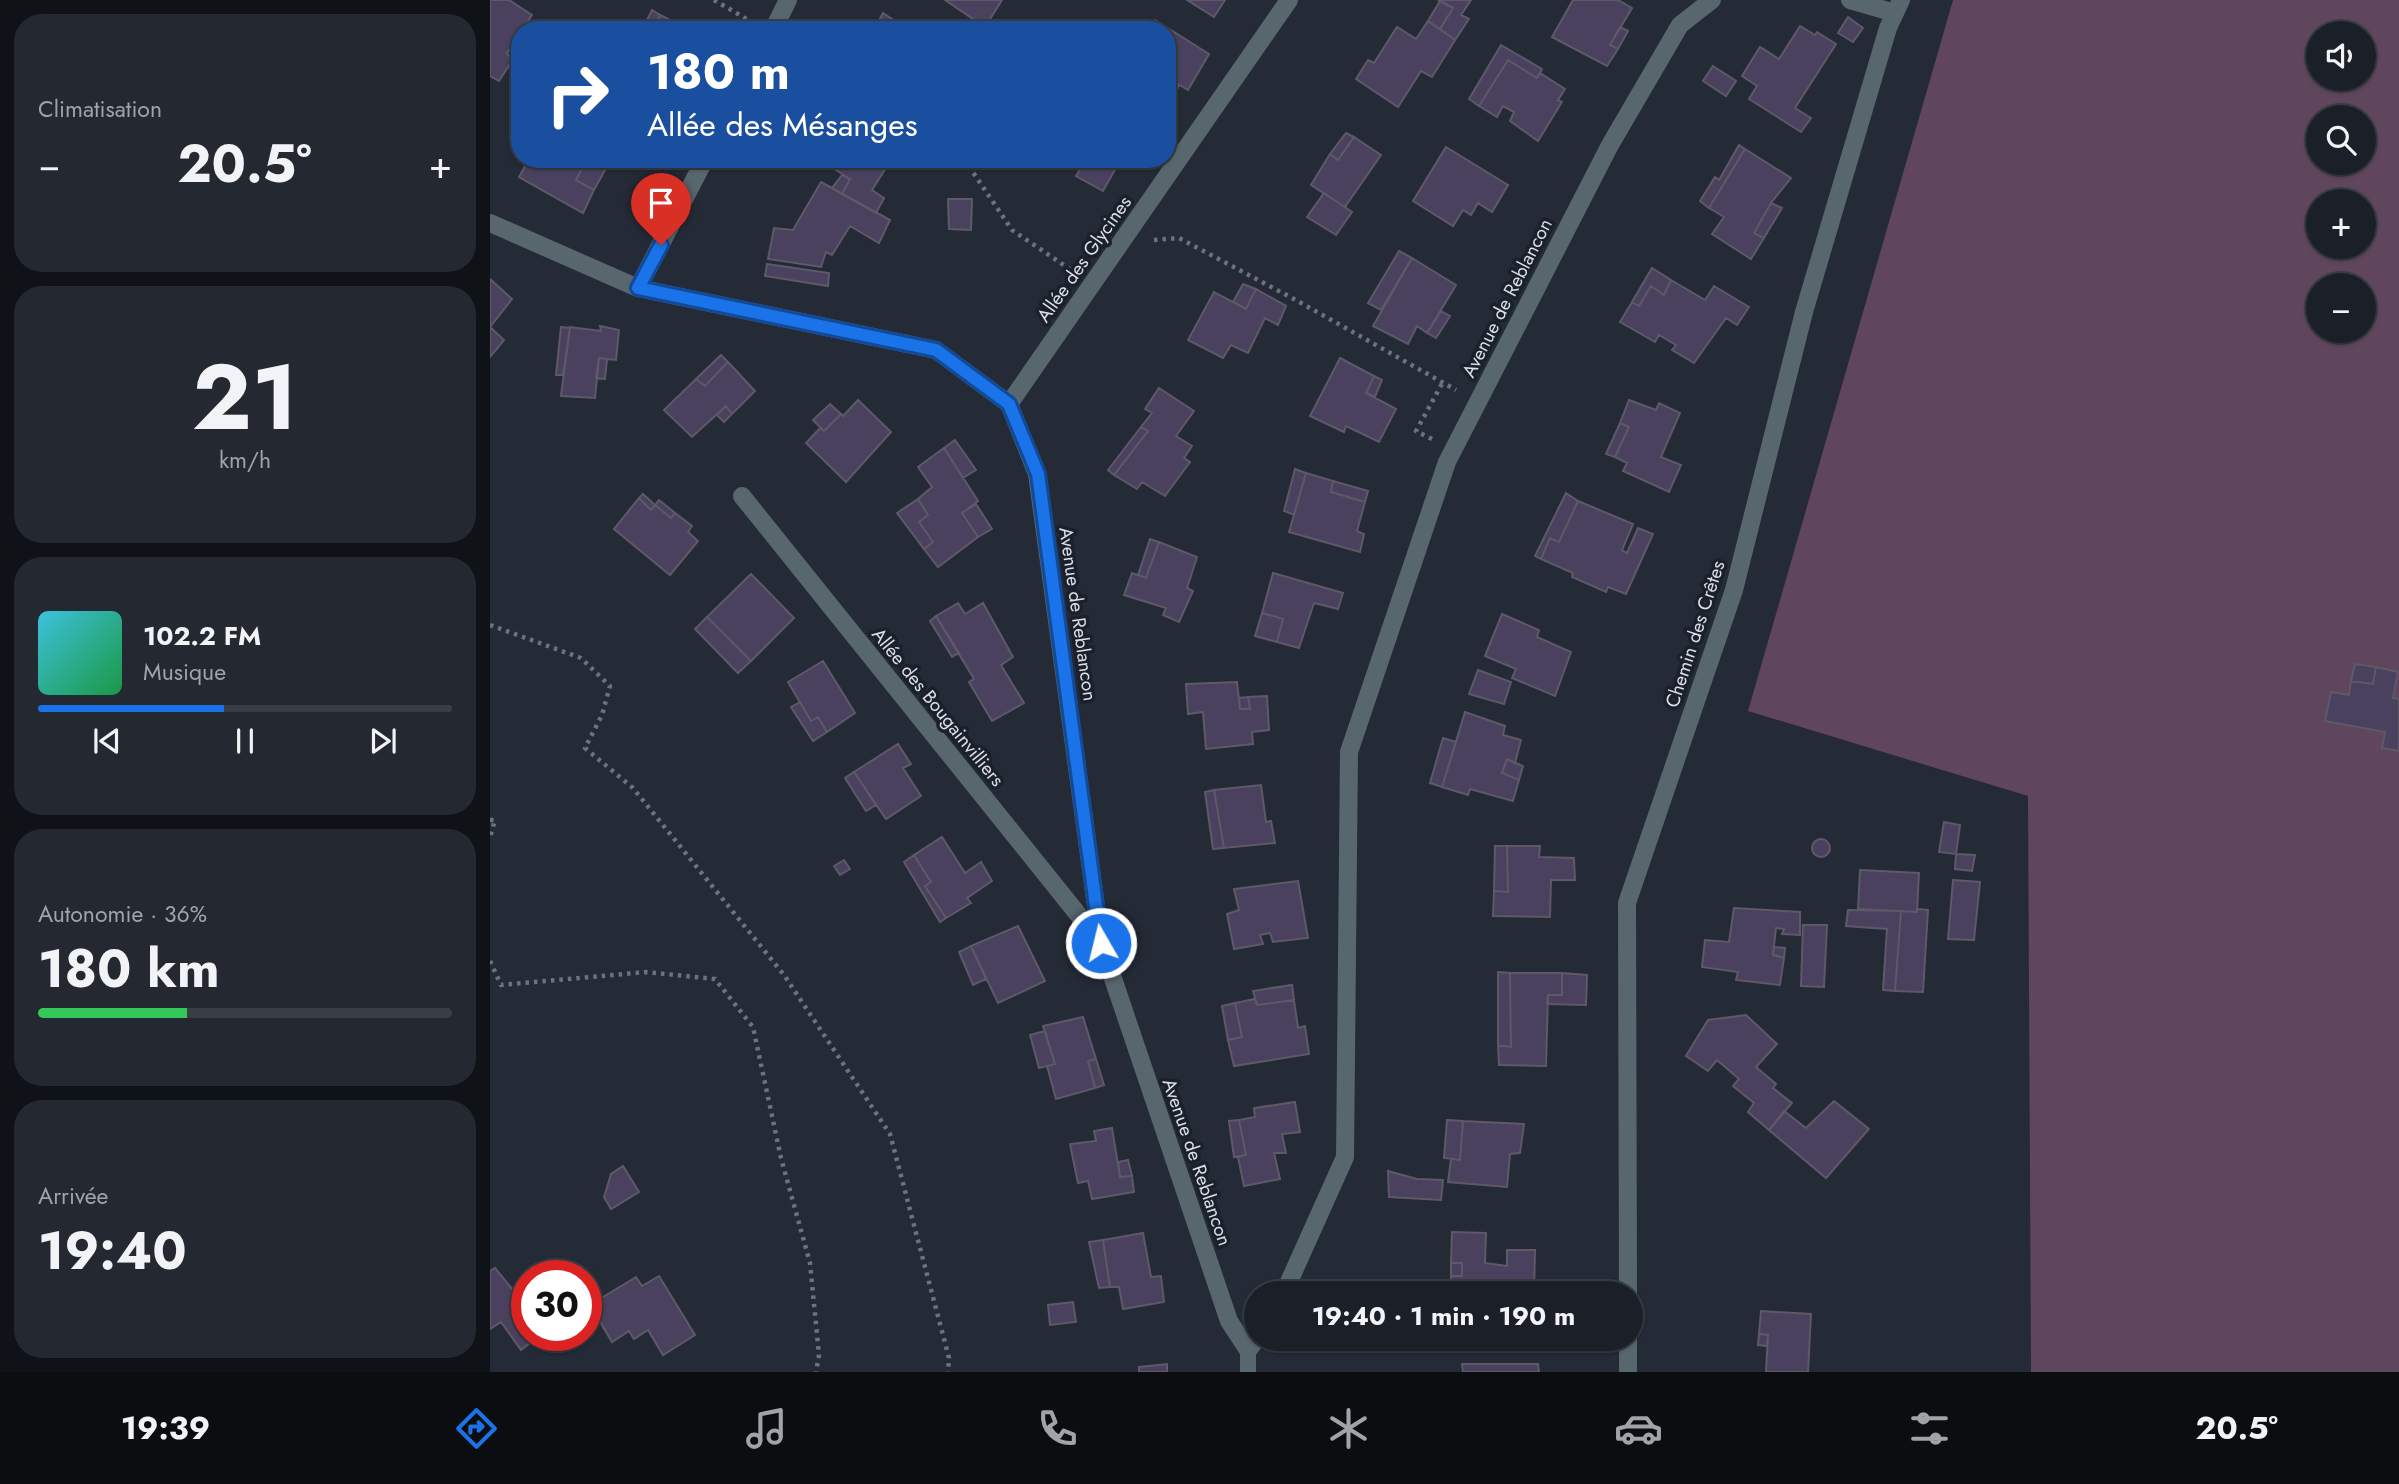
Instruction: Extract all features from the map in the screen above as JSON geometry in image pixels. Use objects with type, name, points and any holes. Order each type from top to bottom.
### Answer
[{"type":"street","points":[[778,21],[788,0]]},
{"type":"street","name":"Allée des Glycines","points":[[1176,164],[1289,0]]},
{"type":"street","name":"Avenue de Reblancon","points":[[1289,1281],[1345,1157],[1349,752],[1442,475],[1453,450],[1610,145],[1680,25],[1712,0]]},
{"type":"street","points":[[1850,0],[1898,6]]},
{"type":"street","name":"Chemin des Crêtes","points":[[1628,1281],[1627,903],[1734,590],[1804,313],[1888,27],[1898,6]]},
{"type":"street","points":[[638,288],[700,168]]},
{"type":"street","name":"Allée des Glycines","points":[[1009,404],[1173,168]]},
{"type":"street","points":[[490,223],[638,288],[936,350],[1009,404]]},
{"type":"street","name":"Avenue de Reblancon","points":[[1009,404],[1038,474],[1101,943],[1230,1321],[1244,1335]]},
{"type":"street","name":"Allée des Bougainvilliers","points":[[742,496],[1101,943]]},
{"type":"street","points":[[1628,1351],[1628,1372]]},
{"type":"lane","points":[[1248,1372],[1252,1351]]},
{"type":"path","points":[[714,0],[750,21]]},
{"type":"path","points":[[970,168],[1012,230],[1057,262]]},
{"type":"path","points":[[1122,242],[1179,238],[1477,401]]},
{"type":"path","points":[[1443,382],[1416,431],[1453,450]]},
{"type":"path","points":[[490,625],[581,659],[610,686],[603,715],[585,748],[634,788],[775,965],[890,1134],[949,1358],[948,1372]]},
{"type":"path","points":[[490,820],[495,820],[490,837]]},
{"type":"path","points":[[490,961],[501,985],[646,972],[715,979],[753,1027],[781,1158],[810,1263],[819,1355],[816,1372]]},
{"type":"shaded area","points":[[1953,0],[2399,0],[2399,1372],[2031,1372],[2028,796],[1748,711]]},
{"type":"building","points":[[490,0],[509,0],[532,15],[528,21],[511,21],[511,47],[507,53],[511,63],[499,81],[490,76]]},
{"type":"building","points":[[945,0],[1002,0],[989,21],[976,21]]},
{"type":"building","points":[[1187,0],[1225,0],[1214,17]]},
{"type":"building","points":[[1438,0],[1471,0],[1461,15],[1469,19],[1455,40],[1440,29],[1453,8]]},
{"type":"building","points":[[1573,0],[1618,0],[1632,8],[1610,45],[1618,49],[1607,66],[1552,37]]},
{"type":"building","points":[[1440,1],[1453,8],[1440,29],[1428,21]]},
{"type":"building","points":[[652,10],[660,15],[657,21],[646,21]]},
{"type":"building","points":[[883,13],[892,19],[891,21],[879,21]]},
{"type":"building","points":[[660,15],[672,21],[657,21]]},
{"type":"building","points":[[1848,17],[1863,28],[1853,42],[1838,33]]},
{"type":"building","points":[[1428,21],[1455,40],[1432,77],[1421,71],[1398,107],[1356,79],[1368,60],[1374,63],[1397,27],[1416,39]]},
{"type":"building","points":[[1800,26],[1815,35],[1817,32],[1836,44],[1795,108],[1811,118],[1801,132],[1749,99],[1757,86],[1742,76],[1760,47],[1779,59]]},
{"type":"building","points":[[1620,27],[1628,31],[1618,49],[1610,45]]},
{"type":"building","points":[[1176,33],[1209,54],[1188,90],[1176,83]]},
{"type":"building","points":[[1501,45],[1542,69],[1537,78],[1508,60],[1479,106],[1469,99]]},
{"type":"building","points":[[1508,60],[1537,78],[1540,73],[1565,89],[1558,100],[1562,102],[1538,141],[1510,121],[1514,112],[1503,106],[1497,117],[1479,106]]},
{"type":"building","points":[[1713,66],[1736,81],[1726,96],[1703,81]]},
{"type":"building","points":[[1346,133],[1354,137],[1338,160],[1330,154]]},
{"type":"building","points":[[1354,137],[1381,155],[1345,207],[1311,185],[1330,154],[1338,160]]},
{"type":"building","points":[[1739,145],[1745,149],[1709,208],[1700,201],[1715,177],[1719,180]]},
{"type":"building","points":[[1446,147],[1508,185],[1492,212],[1478,203],[1471,215],[1463,210],[1453,226],[1413,201]]},
{"type":"building","points":[[1745,149],[1791,178],[1771,203],[1754,233],[1764,238],[1751,259],[1712,234],[1724,217],[1709,208]]},
{"type":"building","points":[[524,168],[582,168],[576,180],[594,190],[583,213],[519,177]]},
{"type":"building","points":[[582,168],[605,170],[594,190],[576,180]]},
{"type":"building","points":[[833,168],[886,168],[872,190],[884,198],[876,213],[842,194],[850,179]]},
{"type":"building","points":[[1081,168],[1116,168],[1103,191],[1076,176]]},
{"type":"building","points":[[842,175],[850,179],[842,194],[832,188]]},
{"type":"building","points":[[821,182],[890,220],[879,243],[850,226],[832,255],[826,252],[821,267],[768,259],[774,228],[793,230]]},
{"type":"building","points":[[1324,193],[1352,212],[1336,235],[1307,217]]},
{"type":"building","points":[[948,199],[972,199],[971,230],[949,229]]},
{"type":"building","points":[[1771,203],[1782,208],[1764,238],[1754,233]]},
{"type":"building","points":[[1399,251],[1412,258],[1381,310],[1368,303]]},
{"type":"building","points":[[1412,258],[1456,285],[1427,333],[1417,326],[1408,344],[1373,326]]},
{"type":"building","points":[[767,264],[829,273],[828,286],[765,276]]},
{"type":"building","points":[[1652,268],[1671,280],[1664,295],[1651,286],[1639,306],[1632,302]]},
{"type":"building","points":[[490,279],[512,299],[490,327]]},
{"type":"building","points":[[1671,280],[1705,300],[1714,286],[1749,307],[1737,325],[1726,318],[1694,363],[1672,350],[1676,345],[1659,335],[1655,342],[1620,322],[1632,302],[1639,306],[1651,286],[1664,295]]},
{"type":"building","points":[[1243,284],[1256,289],[1246,309],[1233,302]]},
{"type":"building","points":[[1256,289],[1286,306],[1278,325],[1265,318],[1248,353],[1231,345],[1223,358],[1188,340],[1214,292],[1246,309]]},
{"type":"building","points":[[1441,311],[1450,316],[1436,338],[1427,333]]},
{"type":"building","points":[[600,326],[619,330],[616,360],[599,358],[595,398],[561,396],[570,327],[601,331]]},
{"type":"building","points":[[490,327],[504,340],[490,357]]},
{"type":"building","points":[[561,327],[570,328],[563,375],[556,375]]},
{"type":"building","points":[[721,355],[728,362],[705,386],[696,379]]},
{"type":"building","points":[[599,358],[607,359],[605,379],[596,378]]},
{"type":"building","points":[[1340,358],[1374,376],[1366,393],[1396,409],[1379,442],[1346,426],[1344,432],[1310,416]]},
{"type":"building","points":[[728,362],[755,391],[732,414],[726,406],[692,437],[664,410],[696,379],[705,386]]},
{"type":"building","points":[[1374,376],[1382,380],[1375,397],[1366,393]]},
{"type":"building","points":[[1159,388],[1194,411],[1176,436],[1192,446],[1184,458],[1190,462],[1165,496],[1142,482],[1137,489],[1114,475],[1148,431],[1141,427],[1152,413],[1145,409]]},
{"type":"building","points":[[858,400],[891,432],[846,482],[806,443],[820,428],[824,431],[841,414],[843,416]]},
{"type":"building","points":[[1629,400],[1656,410],[1659,403],[1680,413],[1661,457],[1681,465],[1669,492],[1623,471],[1627,463],[1615,457],[1629,427],[1620,423]]},
{"type":"building","points":[[830,404],[841,414],[824,431],[813,420]]},
{"type":"building","points":[[726,406],[732,414],[724,422],[717,415]]},
{"type":"building","points":[[1620,423],[1629,427],[1615,457],[1606,454]]},
{"type":"building","points":[[1141,427],[1148,431],[1114,475],[1108,470]]},
{"type":"building","points":[[955,440],[976,470],[963,478],[944,448]]},
{"type":"building","points":[[944,448],[978,501],[962,513],[978,537],[938,567],[924,549],[933,542],[919,522],[928,515],[918,499],[932,487],[918,467]]},
{"type":"building","points":[[1295,469],[1306,473],[1294,515],[1284,511]]},
{"type":"building","points":[[1306,473],[1333,481],[1331,492],[1365,502],[1357,531],[1364,534],[1360,552],[1289,532]]},
{"type":"building","points":[[1333,481],[1368,491],[1365,502],[1331,492]]},
{"type":"building","points":[[1566,493],[1578,501],[1559,542],[1550,538],[1541,559],[1535,556]]},
{"type":"building","points":[[643,494],[655,505],[651,510],[639,498]]},
{"type":"building","points":[[639,498],[651,510],[655,505],[671,518],[675,513],[692,526],[688,532],[698,541],[670,575],[614,529]]},
{"type":"building","points":[[918,499],[928,515],[919,522],[933,542],[924,549],[897,513]]},
{"type":"building","points":[[659,500],[675,513],[671,518],[655,505]]},
{"type":"building","points":[[1578,501],[1633,524],[1622,550],[1627,553],[1638,528],[1653,534],[1626,594],[1608,587],[1606,592],[1541,559],[1550,538],[1559,542]]},
{"type":"building","points":[[976,504],[992,529],[978,537],[962,513]]},
{"type":"building","points":[[1150,539],[1159,542],[1146,578],[1138,575]]},
{"type":"building","points":[[1159,542],[1197,557],[1187,588],[1193,591],[1179,622],[1163,615],[1166,608],[1124,595],[1132,573],[1146,578]]},
{"type":"building","points":[[1273,573],[1343,593],[1338,609],[1314,603],[1299,648],[1277,642],[1283,619],[1262,613]]},
{"type":"building","points":[[751,574],[794,618],[751,661],[707,617]]},
{"type":"building","points":[[958,603],[965,614],[983,603],[1013,657],[1001,665],[1024,703],[992,721],[969,682],[974,679],[936,616]]},
{"type":"building","points":[[1262,613],[1283,619],[1277,642],[1255,636]]},
{"type":"building","points":[[1502,614],[1539,630],[1537,637],[1571,652],[1555,696],[1512,678],[1516,669],[1485,656]]},
{"type":"building","points":[[936,616],[959,653],[952,657],[930,621]]},
{"type":"building","points":[[707,617],[751,661],[738,673],[695,629]]},
{"type":"building","points":[[823,661],[855,713],[827,732],[818,717],[811,721],[788,682]]},
{"type":"building","points":[[2355,664],[2376,667],[2373,684],[2351,681]]},
{"type":"building","points":[[2376,667],[2398,672],[2393,698],[2399,699],[2399,751],[2382,748],[2385,732],[2325,721],[2331,692],[2349,695],[2351,681],[2373,684]]},
{"type":"building","points":[[1478,670],[1511,682],[1504,704],[1469,694]]},
{"type":"building","points":[[1237,682],[1240,709],[1250,709],[1248,697],[1267,696],[1269,730],[1252,732],[1253,744],[1206,749],[1203,712],[1188,714],[1186,684]]},
{"type":"building","points":[[1248,697],[1250,709],[1240,709],[1239,698]]},
{"type":"building","points":[[800,702],[811,721],[818,717],[827,732],[813,741],[791,707]]},
{"type":"building","points":[[1465,712],[1505,726],[1503,735],[1521,740],[1515,763],[1507,759],[1502,773],[1519,780],[1513,801],[1470,789],[1468,795],[1442,787]]},
{"type":"building","points":[[1443,738],[1456,742],[1442,787],[1430,783]]},
{"type":"building","points":[[898,744],[911,764],[903,768],[921,796],[886,819],[854,772]]},
{"type":"building","points":[[1507,759],[1523,766],[1519,780],[1502,773]]},
{"type":"building","points":[[854,772],[876,805],[866,811],[845,778]]},
{"type":"building","points":[[1261,785],[1266,822],[1271,821],[1275,843],[1224,848],[1214,790]]},
{"type":"building","points":[[1214,790],[1224,848],[1213,849],[1205,792]]},
{"type":"building","points":[[1944,822],[1960,825],[1956,854],[1939,852]]},
{"type":"building","points":[[942,837],[965,873],[981,862],[992,881],[967,898],[971,903],[946,918],[925,886],[931,882],[914,855]]},
{"type":"building","points":[[1821,839],[1827,842],[1830,848],[1827,854],[1821,857],[1815,854],[1812,848],[1815,842]]},
{"type":"building","points":[[1495,846],[1507,846],[1508,892],[1494,891]]},
{"type":"building","points":[[1507,846],[1540,846],[1539,857],[1574,858],[1575,880],[1551,880],[1550,917],[1493,916],[1494,891],[1508,892]]},
{"type":"building","points":[[1956,854],[1975,855],[1972,871],[1955,869]]},
{"type":"building","points":[[914,855],[931,882],[925,886],[946,918],[940,922],[904,862]]},
{"type":"building","points":[[844,860],[850,869],[840,875],[834,866]]},
{"type":"building","points":[[1860,870],[1919,873],[1917,912],[1858,909]]},
{"type":"building","points":[[1953,880],[1980,882],[1974,940],[1948,939]]},
{"type":"building","points":[[1298,881],[1308,938],[1273,942],[1270,933],[1260,935],[1263,944],[1234,949],[1227,914],[1239,910],[1234,889]]},
{"type":"building","points":[[1734,908],[1800,912],[1800,935],[1782,934],[1784,929],[1776,928],[1773,955],[1784,958],[1780,985],[1736,980],[1738,972],[1702,967],[1705,940],[1729,942]]},
{"type":"building","points":[[1917,909],[1928,910],[1923,992],[1895,991],[1901,911],[1917,912]]},
{"type":"building","points":[[1848,910],[1901,911],[1895,991],[1883,990],[1887,929],[1846,926]]},
{"type":"building","points":[[1803,925],[1827,925],[1824,987],[1801,986]]},
{"type":"building","points":[[1018,926],[1045,981],[998,1003],[971,946]]},
{"type":"building","points":[[971,946],[986,979],[973,985],[959,952]]},
{"type":"building","points":[[1774,947],[1785,948],[1784,958],[1773,955]]},
{"type":"building","points":[[1498,972],[1510,973],[1511,1047],[1498,1045]]},
{"type":"building","points":[[1510,973],[1562,973],[1562,995],[1548,995],[1546,1066],[1499,1065],[1498,1045],[1511,1047]]},
{"type":"building","points":[[1562,973],[1587,975],[1586,1005],[1547,1004],[1548,995],[1562,995]]},
{"type":"building","points":[[1292,985],[1294,1000],[1257,1005],[1253,991]]},
{"type":"building","points":[[1255,999],[1257,1005],[1294,1000],[1298,1028],[1305,1026],[1309,1054],[1234,1066],[1228,1040],[1242,1037],[1235,1003]]},
{"type":"building","points":[[1235,1003],[1242,1037],[1228,1040],[1222,1006]]},
{"type":"building","points":[[1746,1015],[1777,1044],[1756,1067],[1776,1084],[1773,1088],[1792,1103],[1769,1130],[1748,1112],[1754,1103],[1733,1086],[1739,1079],[1717,1060],[1708,1071],[1686,1056],[1708,1020]]},
{"type":"building","points":[[1083,1017],[1096,1059],[1088,1061],[1095,1088],[1056,1099],[1047,1066],[1055,1064],[1043,1026]]},
{"type":"building","points":[[1045,1031],[1055,1064],[1039,1068],[1030,1035]]},
{"type":"building","points":[[1096,1059],[1104,1085],[1095,1088],[1088,1061]]},
{"type":"building","points":[[1834,1101],[1869,1129],[1826,1178],[1769,1130],[1784,1111],[1806,1128]]},
{"type":"building","points":[[1295,1102],[1300,1132],[1282,1134],[1286,1153],[1274,1153],[1280,1179],[1244,1186],[1238,1157],[1246,1155],[1239,1120],[1255,1117],[1254,1108]]},
{"type":"building","points":[[1239,1120],[1246,1155],[1234,1157],[1229,1121]]},
{"type":"building","points":[[1447,1120],[1463,1121],[1460,1160],[1444,1158]]},
{"type":"building","points":[[1463,1121],[1524,1124],[1520,1153],[1510,1154],[1507,1187],[1448,1182],[1451,1159],[1460,1160]]},
{"type":"building","points":[[1112,1128],[1120,1177],[1132,1176],[1134,1192],[1092,1199],[1088,1181],[1078,1183],[1070,1144],[1096,1141],[1094,1131]]},
{"type":"building","points":[[1128,1160],[1132,1176],[1120,1177],[1118,1162]]},
{"type":"building","points":[[623,1166],[639,1192],[611,1209],[604,1197],[611,1174]]},
{"type":"building","points":[[1388,1171],[1417,1179],[1443,1180],[1441,1200],[1389,1197]]},
{"type":"building","points":[[1452,1232],[1486,1233],[1485,1263],[1507,1266],[1507,1250],[1535,1250],[1534,1281],[1451,1281],[1451,1276],[1462,1276],[1462,1263],[1451,1263]]},
{"type":"building","points":[[1143,1233],[1151,1277],[1161,1276],[1164,1302],[1123,1309],[1119,1287],[1110,1287],[1103,1240]]},
{"type":"building","points":[[1103,1240],[1110,1287],[1099,1288],[1089,1242]]},
{"type":"building","points":[[1451,1263],[1462,1263],[1462,1276],[1451,1276]]},
{"type":"building","points":[[495,1268],[511,1288],[511,1336],[501,1322],[490,1329],[490,1271]]},
{"type":"building","points":[[659,1276],[695,1335],[663,1355],[648,1330],[634,1339],[629,1331],[612,1342],[602,1325],[602,1298],[636,1277],[642,1286]]},
{"type":"building","points":[[1073,1302],[1076,1322],[1050,1325],[1048,1305]]},
{"type":"building","points":[[1761,1311],[1811,1314],[1808,1372],[1766,1372],[1768,1335],[1759,1334]]},
{"type":"building","points":[[1759,1334],[1768,1335],[1767,1346],[1758,1345]]},
{"type":"building","points":[[1167,1364],[1167,1372],[1139,1372],[1139,1367]]},
{"type":"building","points":[[1462,1364],[1538,1364],[1539,1372],[1463,1372]]},
{"type":"route","points":[[661,245],[638,288],[936,350],[1009,404],[1038,474],[1101,943]]}]
